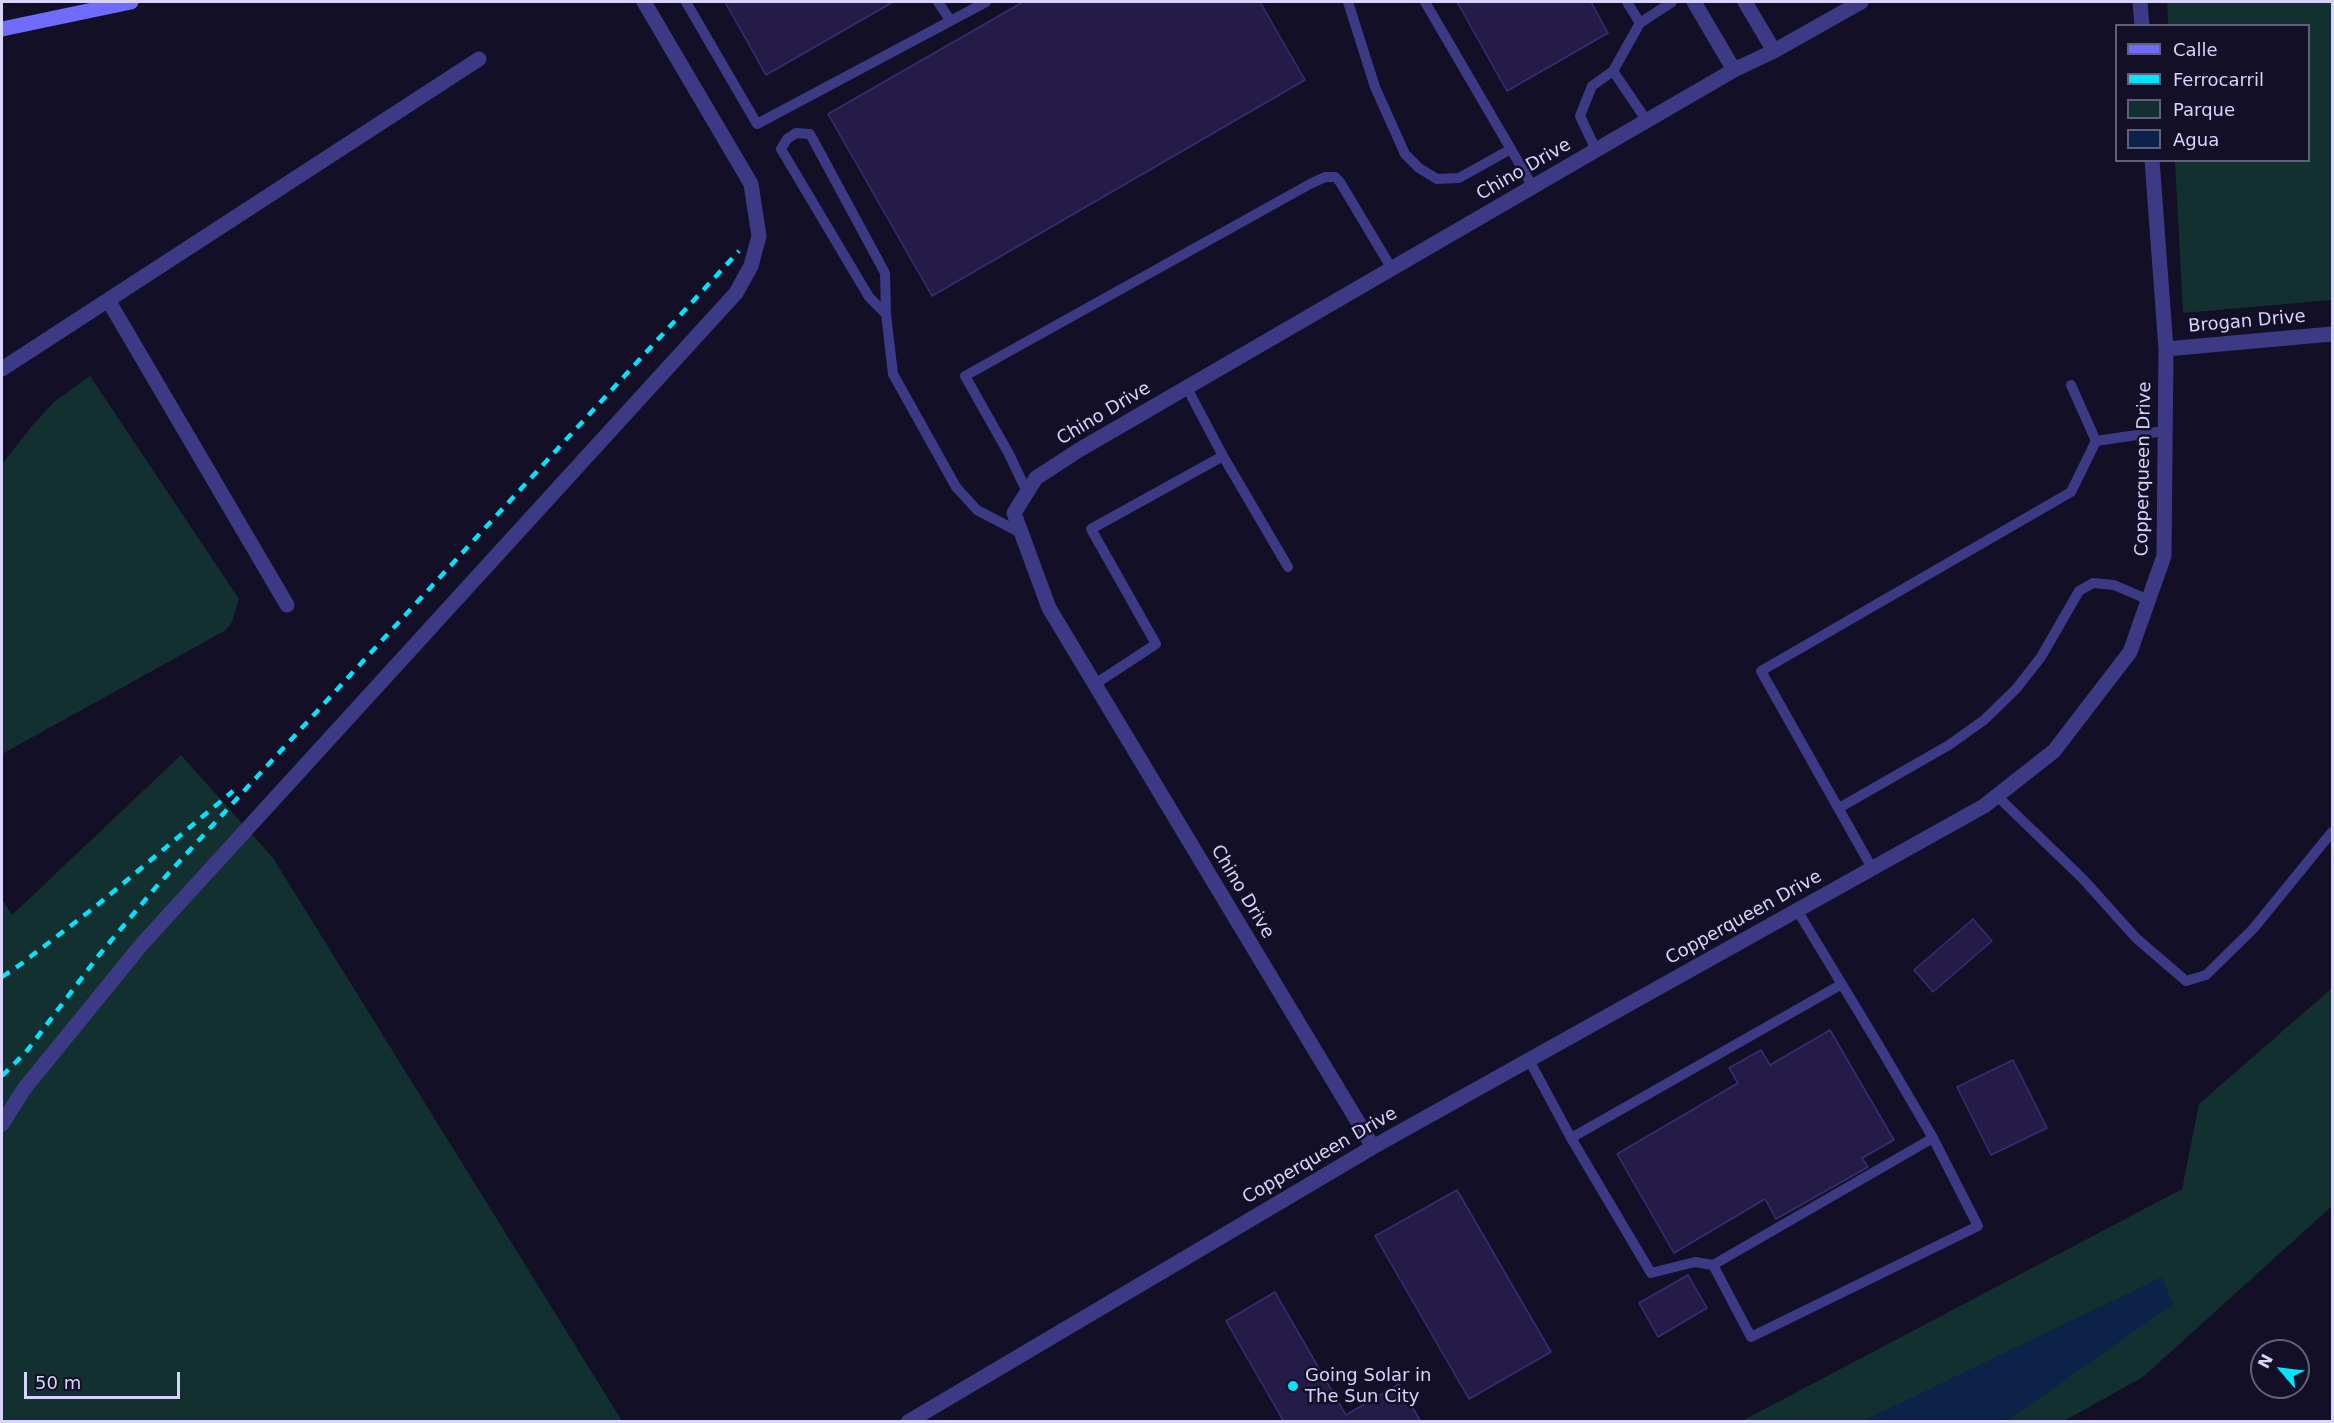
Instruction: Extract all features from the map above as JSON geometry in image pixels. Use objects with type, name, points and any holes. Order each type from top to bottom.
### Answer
[{"type":"main road","points":[[2,28],[130,2]]},
{"type":"street","points":[[2,1124],[24,1089],[142,944],[736,292],[751,266],[759,236],[751,184],[644,2]]},
{"type":"street","points":[[1694,2],[1734,70]]},
{"type":"street","points":[[1745,2],[1774,51]]},
{"type":"street","name":"Chino Drive","points":[[1372,1147],[1049,608],[1014,513],[1036,478],[1734,70],[1774,51],[1861,2]]},
{"type":"street","points":[[2140,2],[2142,24]]},
{"type":"street","points":[[2,369],[479,59]]},
{"type":"street","name":"Copperqueen Drive","points":[[908,1422],[1372,1147],[1984,806],[2054,751],[2130,652],[2164,556],[2166,349],[2152,162]]},
{"type":"street","points":[[108,300],[287,605]]},
{"type":"street","name":"Brogan Drive","points":[[2166,349],[2332,334]]},
{"type":"lane","points":[[686,2],[757,124],[986,2]]},
{"type":"lane","points":[[938,2],[950,20]]},
{"type":"lane","points":[[1348,2],[1375,87],[1405,154],[1419,168],[1437,179],[1459,178],[1511,149]]},
{"type":"lane","points":[[1425,2],[1533,187]]},
{"type":"lane","points":[[1627,2],[1640,22]]},
{"type":"lane","points":[[1596,150],[1580,116],[1592,86],[1613,70],[1640,22],[1672,2]]},
{"type":"lane","points":[[1613,70],[1647,121]]},
{"type":"lane","points":[[886,314],[869,297],[781,149],[796,133],[810,134],[885,273],[886,314],[893,374],[956,487],[977,510],[1022,532]]},
{"type":"lane","points":[[1027,492],[1009,454],[965,376],[1325,177],[1335,177],[1340,182],[1392,269]]},
{"type":"lane","points":[[1872,868],[1761,671],[2072,492],[2096,441],[2071,385]]},
{"type":"lane","points":[[1187,388],[1223,456],[1288,567]]},
{"type":"lane","points":[[2096,441],[2164,431]]},
{"type":"lane","points":[[1095,684],[1156,644],[1091,529],[1223,456]]},
{"type":"lane","points":[[1839,808],[1949,745],[1984,720],[2016,689],[2041,657],[2079,591],[2093,583],[2114,585],[2149,600]]},
{"type":"lane","points":[[1997,796],[2083,879],[2136,938],[2186,981],[2206,975],[2253,928],[2332,832]]},
{"type":"lane","points":[[1713,1265],[1751,1336],[1978,1226],[1933,1138],[1797,910]]},
{"type":"lane","points":[[1571,1138],[1842,984]]},
{"type":"lane","points":[[1529,1060],[1571,1138],[1652,1273],[1695,1262],[1713,1265],[1933,1138]]},
{"type":"green space","points":[[2167,2],[2332,2],[2332,300],[2183,313],[2175,162],[2310,162],[2310,24],[2168,24]]},
{"type":"green space","points":[[90,376],[239,599],[232,622],[226,630],[2,754],[2,464],[54,402]]},
{"type":"green space","points":[[181,755],[273,858],[622,1421],[2,1421],[2,899],[12,915]]},
{"type":"green space","points":[[2332,988],[2332,1206],[2143,1377],[2064,1421],[1740,1422],[2182,1189],[2199,1104]]},
{"type":"water","points":[[2162,1277],[2173,1304],[2007,1421],[1863,1421]]},
{"type":"building","points":[[725,2],[893,2],[766,75]]},
{"type":"building","points":[[1023,2],[1260,2],[1305,80],[932,296],[828,114]]},
{"type":"building","points":[[1457,2],[1591,2],[1608,33],[1507,91]]},
{"type":"building","points":[[1973,919],[1992,941],[1933,992],[1914,970]]},
{"type":"building","points":[[1830,1030],[1894,1140],[1862,1158],[1868,1167],[1776,1219],[1765,1199],[1674,1253],[1617,1154],[1738,1083],[1729,1068],[1761,1050],[1770,1065]]},
{"type":"building","points":[[2013,1060],[2047,1128],[1991,1155],[1957,1087]]},
{"type":"building","points":[[1457,1190],[1551,1352],[1469,1399],[1375,1236]]},
{"type":"building","points":[[1688,1275],[1707,1308],[1658,1337],[1639,1303]]},
{"type":"building","points":[[1275,1292],[1346,1415],[1399,1384],[1421,1422],[1284,1422],[1226,1321]]},
{"type":"railway","points":[[2,1076],[26,1052],[99,955],[156,887],[739,251]]},
{"type":"railway","points":[[2,977],[95,907],[233,791]]},
{"type":"place","name":"Going Solar in The Sun City","points":[[1293,1386]]}]
